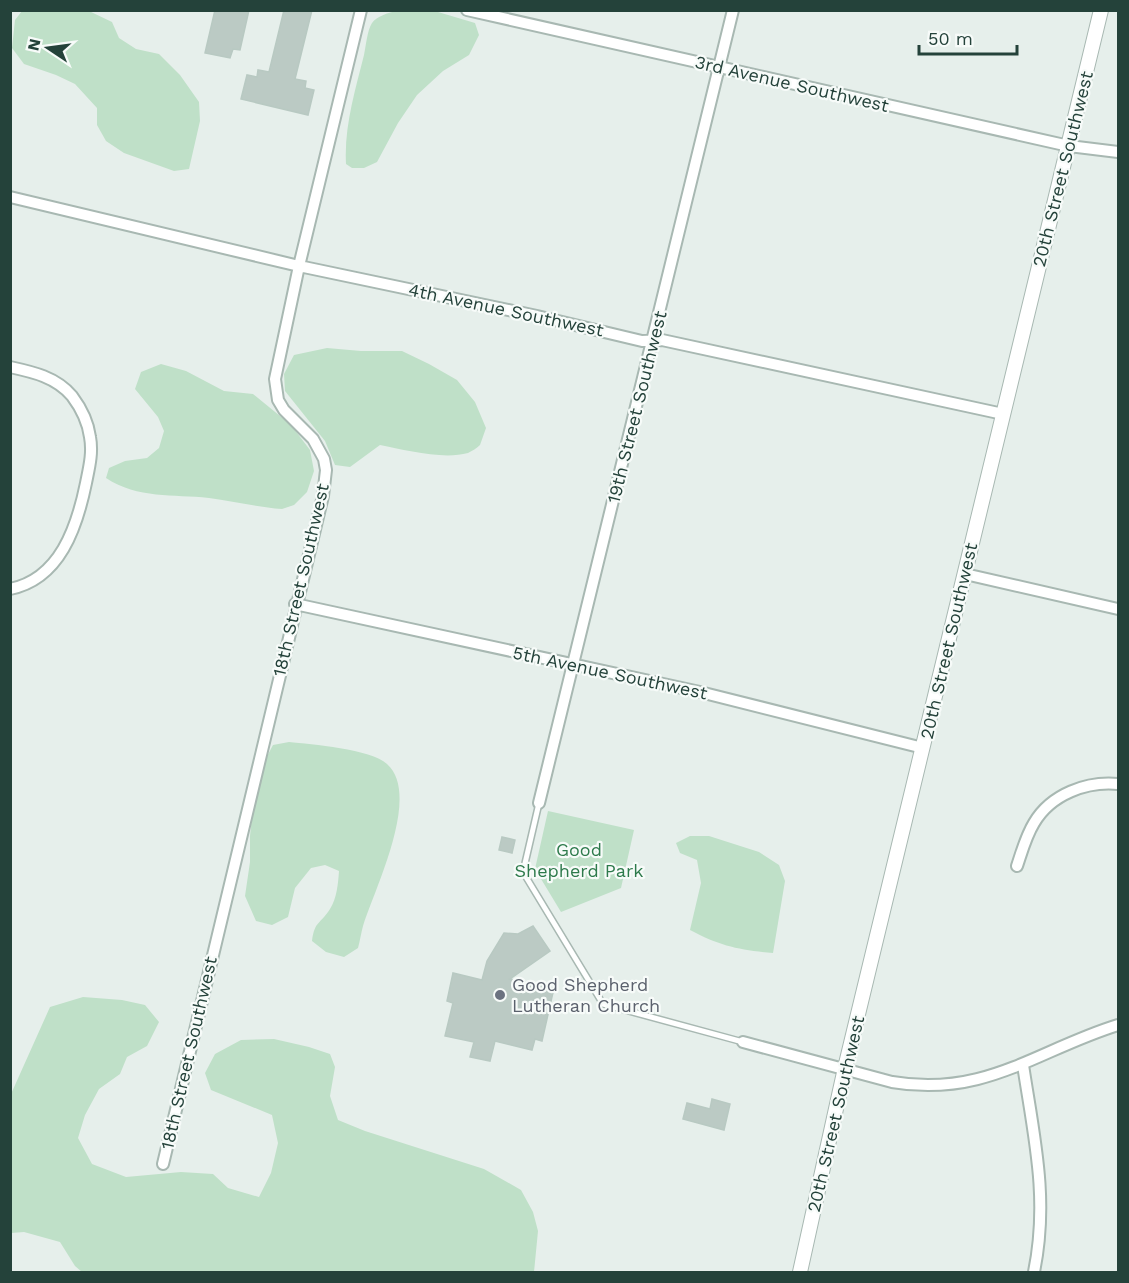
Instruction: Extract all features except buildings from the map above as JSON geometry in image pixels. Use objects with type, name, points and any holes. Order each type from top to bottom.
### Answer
[{"type":"street","name":"18th Street Southwest","points":[[163,1164],[323,496],[326,470],[320,450],[313,439],[284,410],[276,393],[275,379],[299,266],[361,10]]},
{"type":"street","name":"3rd Avenue Southwest","points":[[467,10],[1069,146],[1119,152]]},
{"type":"street","name":"19th Street Southwest","points":[[539,803],[733,10]]},
{"type":"street","name":"20th Street Southwest","points":[[800,1272],[845,1068],[1101,10]]},
{"type":"street","name":"4th Avenue Southwest","points":[[10,197],[299,266],[537,316],[642,341],[662,340],[1003,414]]},
{"type":"street","points":[[10,367],[50,378],[64,388],[85,418],[91,439],[90,459],[77,521],[66,545],[51,567],[33,580],[10,589]]},
{"type":"street","points":[[965,574],[1119,609]]},
{"type":"street","name":"5th Avenue Southwest","points":[[296,604],[700,692],[923,747]]},
{"type":"street","points":[[1017,866],[1035,822],[1050,804],[1081,788],[1101,783],[1119,784]]},
{"type":"street","points":[[743,1042],[892,1082],[925,1085],[952,1084],[983,1079],[1023,1065],[1119,1025]]},
{"type":"street","points":[[1023,1065],[1041,1186],[1040,1244],[1034,1272]]},
{"type":"lane","points":[[539,803],[523,872],[603,1004],[743,1042]]},
{"type":"green space","points":[[22,11],[89,11],[112,22],[119,38],[136,49],[159,54],[180,75],[199,102],[200,121],[189,169],[174,171],[124,153],[106,141],[97,125],[97,108],[75,84],[24,64],[12,48],[15,20]]},
{"type":"green space","points":[[396,11],[438,12],[475,23],[479,35],[469,55],[443,71],[417,95],[398,123],[377,162],[364,168],[352,168],[346,164],[347,136],[369,30],[377,18]]},
{"type":"green space","points":[[327,348],[402,351],[457,380],[475,402],[486,428],[480,445],[468,453],[447,455],[424,454],[380,445],[350,467],[335,465],[325,441],[285,391],[284,374],[294,355]]},
{"type":"green space","points":[[161,364],[186,371],[224,391],[253,394],[291,425],[310,450],[314,471],[307,492],[294,505],[282,509],[209,498],[143,493],[118,485],[106,478],[109,468],[125,461],[147,458],[159,448],[164,431],[158,417],[135,389],[141,372]]},
{"type":"green space","points":[[289,742],[340,748],[368,755],[387,764],[396,778],[400,797],[392,843],[363,926],[358,948],[344,957],[326,952],[312,941],[316,926],[330,909],[334,900],[339,871],[325,865],[311,868],[295,888],[288,917],[272,925],[256,921],[245,896],[250,862],[253,806],[264,762],[273,745]]},
{"type":"green space","name":"Good Shepherd Park","points":[[548,811],[634,830],[621,888],[561,912],[535,869]]},
{"type":"green space","points":[[690,836],[709,836],[759,852],[779,865],[785,881],[773,953],[730,946],[690,930],[701,883],[697,860],[680,853],[676,843]]},
{"type":"green space","points":[[83,997],[122,1000],[145,1005],[159,1022],[147,1046],[127,1057],[120,1074],[99,1089],[85,1115],[78,1138],[92,1164],[126,1177],[181,1172],[213,1174],[228,1188],[259,1197],[271,1173],[278,1143],[272,1115],[211,1090],[205,1073],[215,1054],[241,1040],[274,1039],[309,1047],[330,1054],[335,1067],[330,1096],[338,1120],[365,1131],[484,1169],[521,1190],[533,1212],[538,1231],[534,1272],[82,1272],[75,1266],[60,1242],[24,1232],[11,1233],[11,1094],[50,1007]]},
{"type":"place","name":"Good Shepherd Lutheran Church","points":[[500,995]]}]
